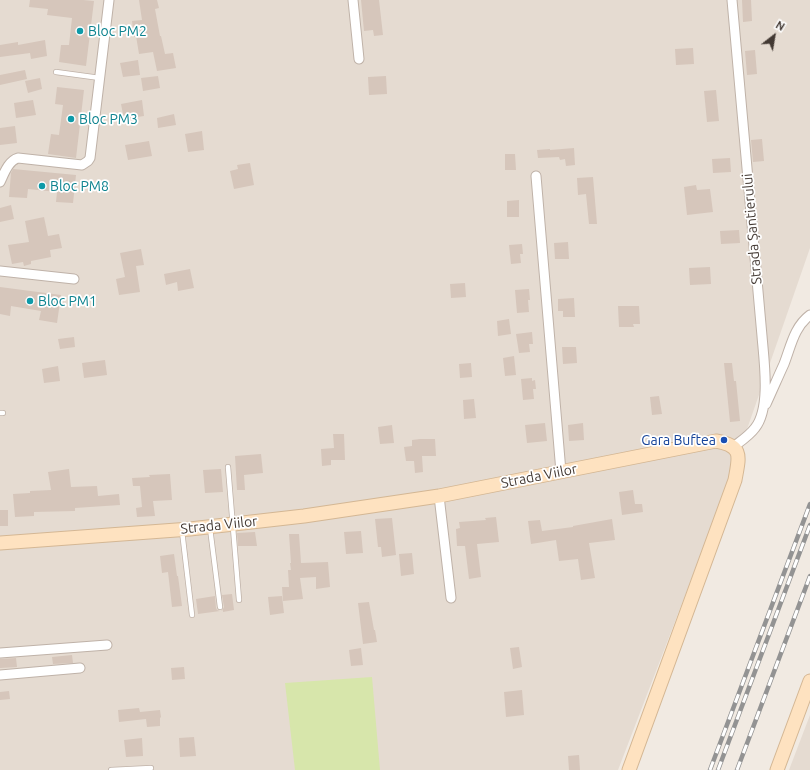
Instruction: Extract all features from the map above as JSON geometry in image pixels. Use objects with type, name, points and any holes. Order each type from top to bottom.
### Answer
[{"type":"main road","name":"Strada Viilor","points":[[0,543],[181,530],[304,516],[439,496],[716,441],[727,443],[733,447]]},
{"type":"main road","points":[[629,770],[735,480],[738,453],[733,447]]},
{"type":"main road","points":[[777,770],[810,681]]},
{"type":"street","points":[[0,182],[10,163],[18,158],[82,165],[85,164],[90,158],[109,0]]},
{"type":"street","points":[[353,0],[359,59]]},
{"type":"street","name":"Strada Șantierului","points":[[732,0],[765,387],[762,413],[756,427],[733,447]]},
{"type":"street","points":[[536,176],[561,472]]},
{"type":"street","points":[[0,271],[74,279]]},
{"type":"street","points":[[762,413],[785,362],[793,336],[810,315]]},
{"type":"street","points":[[439,496],[451,598]]},
{"type":"street","points":[[0,653],[108,645]]},
{"type":"street","points":[[0,675],[80,668]]},
{"type":"lane","points":[[56,72],[100,78]]},
{"type":"lane","points":[[228,467],[239,600]]},
{"type":"lane","points":[[209,527],[220,607]]},
{"type":"lane","points":[[181,530],[192,615]]},
{"type":"lane","points":[[111,770],[151,768]]},
{"type":"shaded area","points":[[0,0],[810,0],[810,248],[729,481],[618,770],[0,770]]},
{"type":"shaded area","points":[[810,715],[810,770],[789,770]]},
{"type":"green space","points":[[372,677],[380,770],[295,770],[285,683]]},
{"type":"building","name":"Bloc PM2","points":[[30,0],[94,1],[86,66],[59,62],[61,45],[69,45],[72,18],[47,15],[48,9],[29,7]]},
{"type":"building","points":[[139,0],[157,0],[159,8],[155,9],[165,54],[173,53],[176,68],[157,71],[153,52],[139,54],[136,36],[134,37],[132,21],[142,20]]},
{"type":"building","points":[[361,0],[379,0],[383,35],[374,36],[373,30],[364,31]]},
{"type":"building","points":[[742,0],[751,0],[752,21],[743,22]]},
{"type":"building","points":[[45,40],[47,56],[31,59],[30,53],[0,57],[0,45],[18,42],[18,45]]},
{"type":"building","points":[[693,48],[694,64],[676,65],[675,49]]},
{"type":"building","points":[[755,50],[757,74],[747,75],[745,51]]},
{"type":"building","points":[[138,60],[140,75],[123,77],[120,63]]},
{"type":"building","points":[[25,70],[27,79],[0,85],[0,75]]},
{"type":"building","points":[[158,76],[160,88],[143,91],[141,78]]},
{"type":"building","points":[[386,76],[387,94],[369,95],[368,77]]},
{"type":"building","points":[[40,78],[42,89],[28,93],[25,81]]},
{"type":"building","name":"Bloc PM3","points":[[57,87],[84,90],[76,158],[48,154],[51,134],[59,135],[63,105],[55,104]]},
{"type":"building","points":[[716,90],[719,121],[707,122],[704,91]]},
{"type":"building","points":[[33,100],[36,115],[16,118],[14,103]]},
{"type":"building","points":[[142,100],[144,116],[124,119],[121,104]]},
{"type":"building","points":[[174,114],[176,125],[158,128],[157,118]]},
{"type":"building","points":[[15,126],[17,143],[0,145],[0,128]]},
{"type":"building","points":[[202,131],[204,150],[188,152],[185,134]]},
{"type":"building","points":[[762,139],[764,161],[753,162],[751,140]]},
{"type":"building","points":[[149,141],[152,156],[128,160],[125,145]]},
{"type":"building","points":[[574,148],[575,165],[566,166],[565,159],[560,160],[559,157],[538,158],[537,150]]},
{"type":"building","points":[[505,154],[515,154],[516,170],[505,170]]},
{"type":"building","points":[[730,158],[731,172],[713,173],[712,159]]},
{"type":"building","points":[[250,163],[254,185],[234,189],[230,171],[238,169],[237,165]]},
{"type":"building","name":"Bloc PM8","points":[[13,169],[76,175],[73,203],[56,202],[57,192],[28,189],[27,198],[9,197],[11,173]]},
{"type":"building","points":[[593,177],[597,224],[589,224],[586,194],[578,195],[577,178]]},
{"type":"building","points":[[696,185],[697,190],[710,189],[713,212],[687,215],[684,187]]},
{"type":"building","points":[[519,200],[519,217],[507,217],[507,201]]},
{"type":"building","points":[[11,205],[14,219],[0,222],[0,208]]},
{"type":"building","points":[[44,217],[48,236],[59,234],[62,248],[50,250],[51,257],[31,261],[31,264],[24,266],[23,262],[12,264],[8,245],[29,242],[25,221]]},
{"type":"building","points":[[739,230],[740,243],[721,244],[720,231]]},
{"type":"building","points":[[568,242],[569,259],[555,259],[554,243]]},
{"type":"building","points":[[522,244],[523,254],[520,254],[521,263],[511,264],[509,245]]},
{"type":"building","points":[[141,249],[144,265],[136,266],[140,292],[119,295],[116,279],[125,277],[120,253]]},
{"type":"building","points":[[710,267],[711,284],[690,285],[689,268]]},
{"type":"building","points":[[190,269],[194,288],[178,291],[177,282],[166,285],[164,274]]},
{"type":"building","points":[[465,283],[466,297],[451,298],[450,284]]},
{"type":"building","name":"Bloc PM1","points":[[0,287],[61,295],[57,323],[39,320],[41,311],[11,306],[10,316],[0,314]]},
{"type":"building","points":[[529,289],[529,312],[517,313],[515,290]]},
{"type":"building","points":[[574,298],[575,317],[563,317],[563,311],[558,311],[558,299]]},
{"type":"building","points":[[618,306],[639,306],[640,324],[633,324],[634,327],[619,327]]},
{"type":"building","points":[[509,319],[511,334],[498,336],[497,321]]},
{"type":"building","points":[[532,332],[533,344],[529,344],[530,352],[519,353],[516,334]]},
{"type":"building","points":[[74,337],[75,347],[60,349],[58,339]]},
{"type":"building","points":[[562,347],[576,347],[577,363],[563,364]]},
{"type":"building","points":[[514,356],[516,375],[505,376],[503,358]]},
{"type":"building","points":[[105,360],[107,375],[84,378],[82,363]]},
{"type":"building","points":[[471,363],[472,377],[460,378],[459,364]]},
{"type":"building","points":[[724,363],[732,363],[734,381],[736,381],[740,421],[730,422]]},
{"type":"building","points":[[58,366],[60,381],[44,383],[42,369]]},
{"type":"building","points":[[532,378],[532,381],[535,380],[536,389],[533,389],[534,399],[523,400],[521,379]]},
{"type":"building","points":[[659,396],[662,414],[652,415],[650,397]]},
{"type":"building","points":[[474,399],[476,418],[464,419],[463,400]]},
{"type":"building","points":[[545,423],[547,441],[527,443],[525,425]]},
{"type":"building","points":[[583,423],[584,440],[569,441],[568,425]]},
{"type":"building","points":[[392,425],[394,443],[380,444],[378,427]]},
{"type":"building","points":[[333,434],[344,434],[345,460],[331,460],[331,465],[322,466],[321,449],[334,448]]},
{"type":"building","points":[[435,439],[436,456],[422,456],[423,472],[415,473],[414,461],[406,461],[404,447],[412,446],[412,440]]},
{"type":"building","points":[[261,454],[263,473],[244,475],[245,490],[237,490],[235,456]]},
{"type":"building","points":[[69,469],[71,487],[97,486],[98,496],[119,494],[120,505],[75,508],[75,511],[34,512],[34,516],[15,517],[13,494],[30,493],[30,491],[51,490],[48,472]]},
{"type":"building","points":[[221,469],[223,492],[205,493],[203,470]]},
{"type":"building","points":[[170,474],[172,500],[153,501],[155,516],[137,517],[136,508],[142,507],[140,486],[133,486],[132,478],[150,477],[149,475]]},
{"type":"building","points":[[633,490],[635,504],[642,504],[643,512],[622,515],[619,492]]},
{"type":"building","points":[[0,510],[8,510],[8,526],[0,526]]},
{"type":"building","points":[[496,517],[499,542],[477,544],[481,577],[469,579],[465,546],[457,546],[456,529],[460,528],[459,522],[486,520],[485,518]]},
{"type":"building","points":[[392,518],[396,555],[382,557],[381,547],[378,547],[375,519]]},
{"type":"building","points":[[612,519],[615,540],[589,543],[595,578],[581,580],[578,559],[559,561],[556,540],[531,544],[528,521],[540,520],[542,531],[573,527]]},
{"type":"building","points":[[361,531],[363,553],[346,554],[344,532]]},
{"type":"building","points":[[255,532],[257,546],[238,546],[237,533]]},
{"type":"building","points":[[289,534],[299,534],[301,563],[328,562],[330,587],[316,589],[316,577],[300,578],[303,599],[283,601],[282,587],[289,587],[288,570],[291,570]]},
{"type":"building","points":[[412,553],[414,574],[401,576],[399,554]]},
{"type":"building","points":[[174,554],[182,606],[172,607],[168,572],[162,573],[160,556]]},
{"type":"building","points":[[232,594],[234,610],[221,611],[224,607],[222,595]]},
{"type":"building","points":[[215,596],[216,608],[220,611],[198,614],[196,599]]},
{"type":"building","points":[[282,596],[284,613],[270,615],[268,597]]},
{"type":"building","points":[[369,602],[377,642],[363,644],[358,603]]},
{"type":"building","points":[[519,647],[522,667],[513,669],[510,648]]},
{"type":"building","points":[[361,648],[363,665],[351,666],[349,650]]},
{"type":"building","points":[[72,655],[73,663],[53,664],[52,657]]},
{"type":"building","points":[[16,658],[17,667],[0,668],[0,659]]},
{"type":"building","points":[[184,667],[185,679],[172,680],[171,668]]},
{"type":"building","points":[[522,690],[524,715],[506,717],[504,692]]},
{"type":"building","points":[[9,691],[10,699],[0,700],[0,692]]},
{"type":"building","points":[[139,708],[140,712],[160,710],[160,726],[147,727],[146,719],[119,722],[118,710]]},
{"type":"building","points":[[194,737],[196,756],[180,757],[179,738]]},
{"type":"building","points":[[142,738],[143,756],[126,757],[124,740]]},
{"type":"building","points":[[579,755],[580,770],[569,770],[568,756]]},
{"type":"railway","points":[[710,770],[810,504]]},
{"type":"railway","points":[[718,770],[810,525]]},
{"type":"railway","points":[[737,770],[810,576]]},
{"type":"place","name":"Bloc PM2","points":[[80,31]]},
{"type":"place","name":"Bloc PM3","points":[[71,119]]},
{"type":"place","name":"Bloc PM8","points":[[42,186]]},
{"type":"place","name":"Bloc PM1","points":[[30,301]]},
{"type":"place","name":"Gara Buftea","points":[[724,440]]}]
